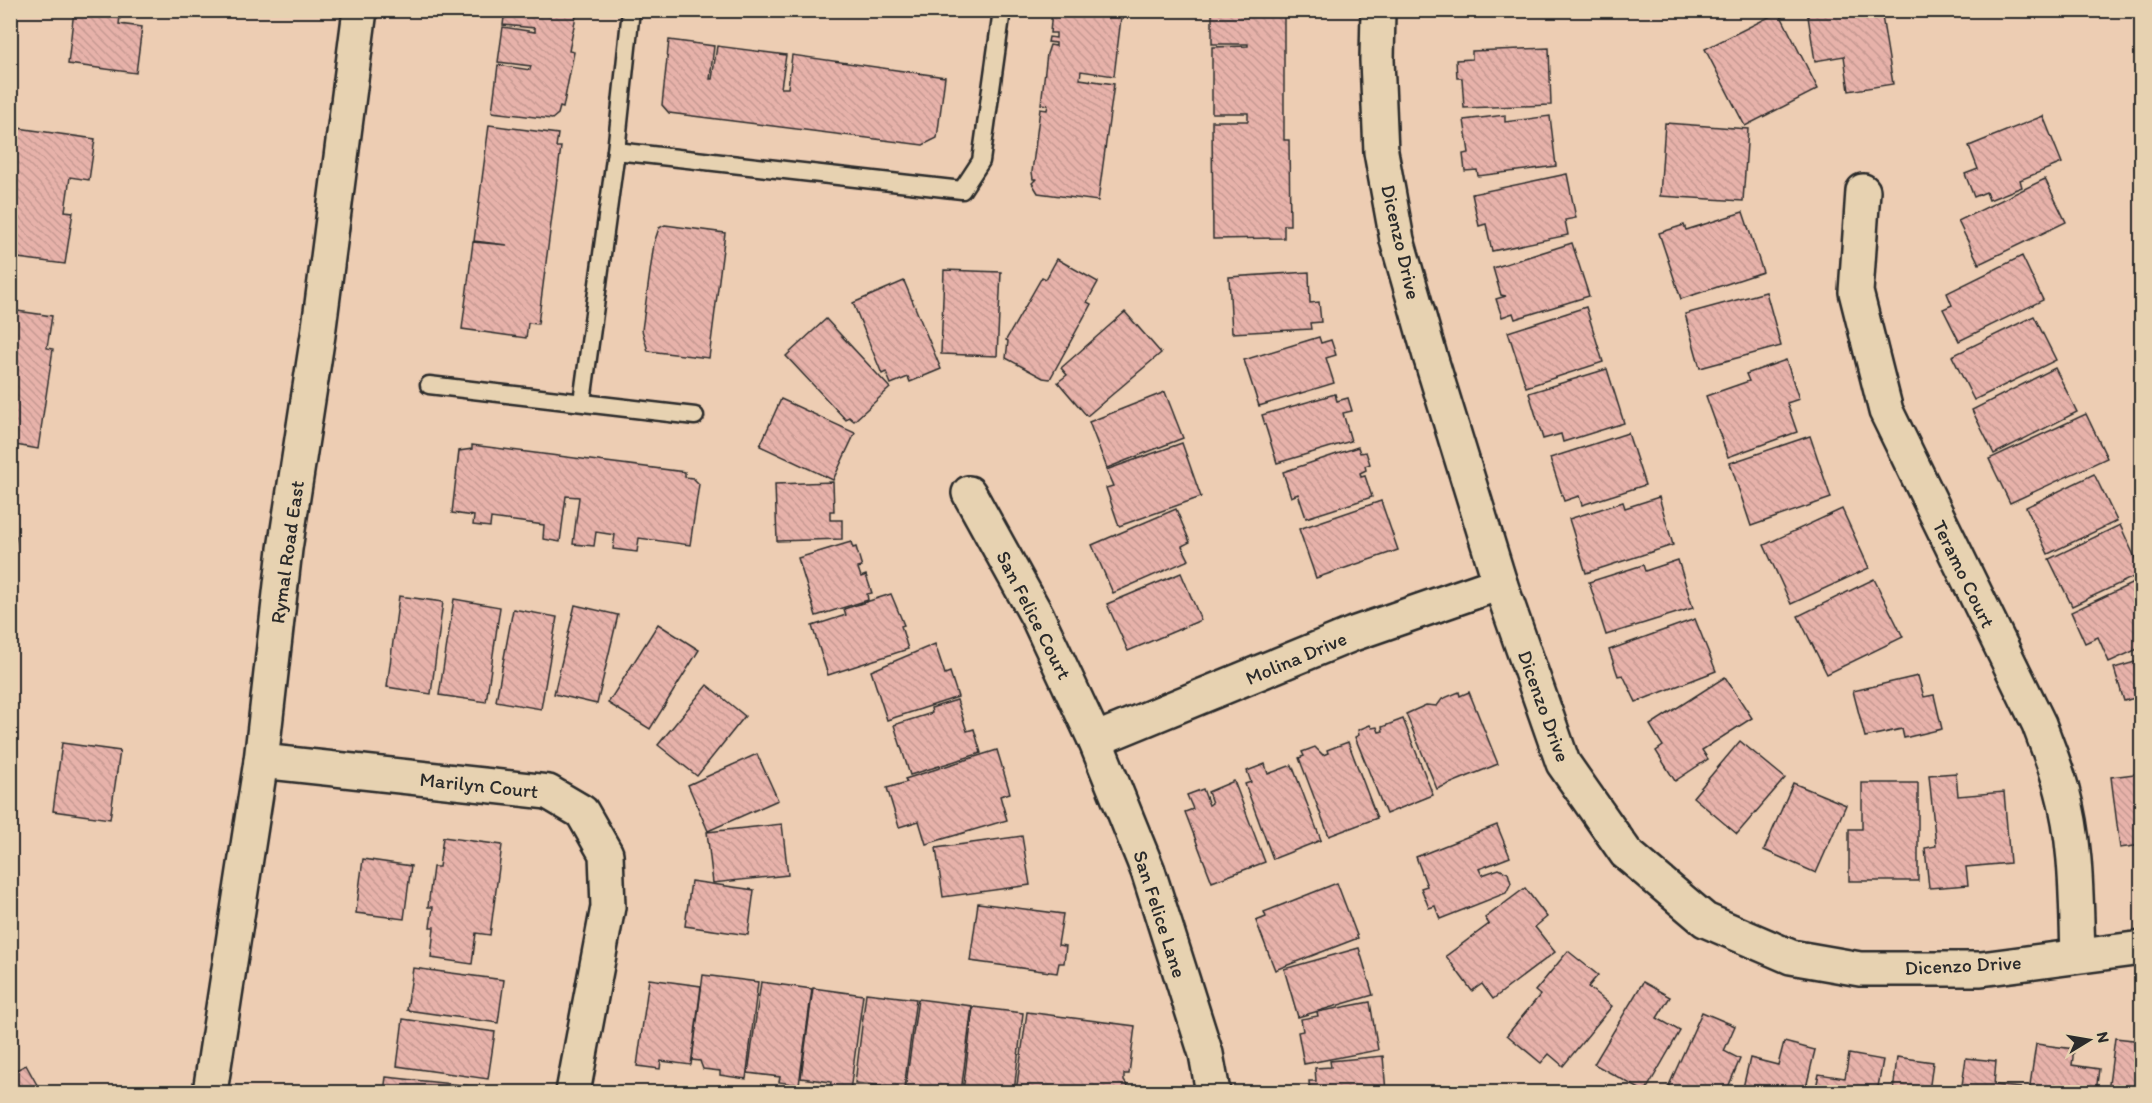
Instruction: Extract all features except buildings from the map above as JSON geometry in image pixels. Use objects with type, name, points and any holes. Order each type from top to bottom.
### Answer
[{"type":"street","name":"Rymal Road East","points":[[210,1092],[261,761],[285,549],[318,334],[360,10]]},
{"type":"street","name":"Dicenzo Drive","points":[[1378,10],[1377,60],[1381,152],[1397,240],[1500,583],[1563,763],[1626,853],[1705,920],[1791,957],[1860,969],[1981,969],[2142,948]]},
{"type":"street","name":"Teramo Court","points":[[1863,191],[1856,292],[1886,411],[2038,724],[2053,764],[2062,790],[2074,861],[2078,955]]},
{"type":"street","name":"San Felice Court","points":[[969,492],[1037,616],[1095,740]]},
{"type":"street","name":"Molina Drive","points":[[1095,740],[1353,634],[1500,583]]},
{"type":"street","name":"San Felice Lane","points":[[1095,740],[1148,871],[1206,1054],[1213,1092]]},
{"type":"street","name":"Marilyn Court","points":[[261,761],[548,792],[582,812],[606,854],[608,907],[573,1092]]},
{"type":"lane","points":[[582,402],[616,151],[631,10]]},
{"type":"lane","points":[[616,151],[962,190],[981,161],[1002,10]]},
{"type":"lane","points":[[429,385],[695,416]]}]
